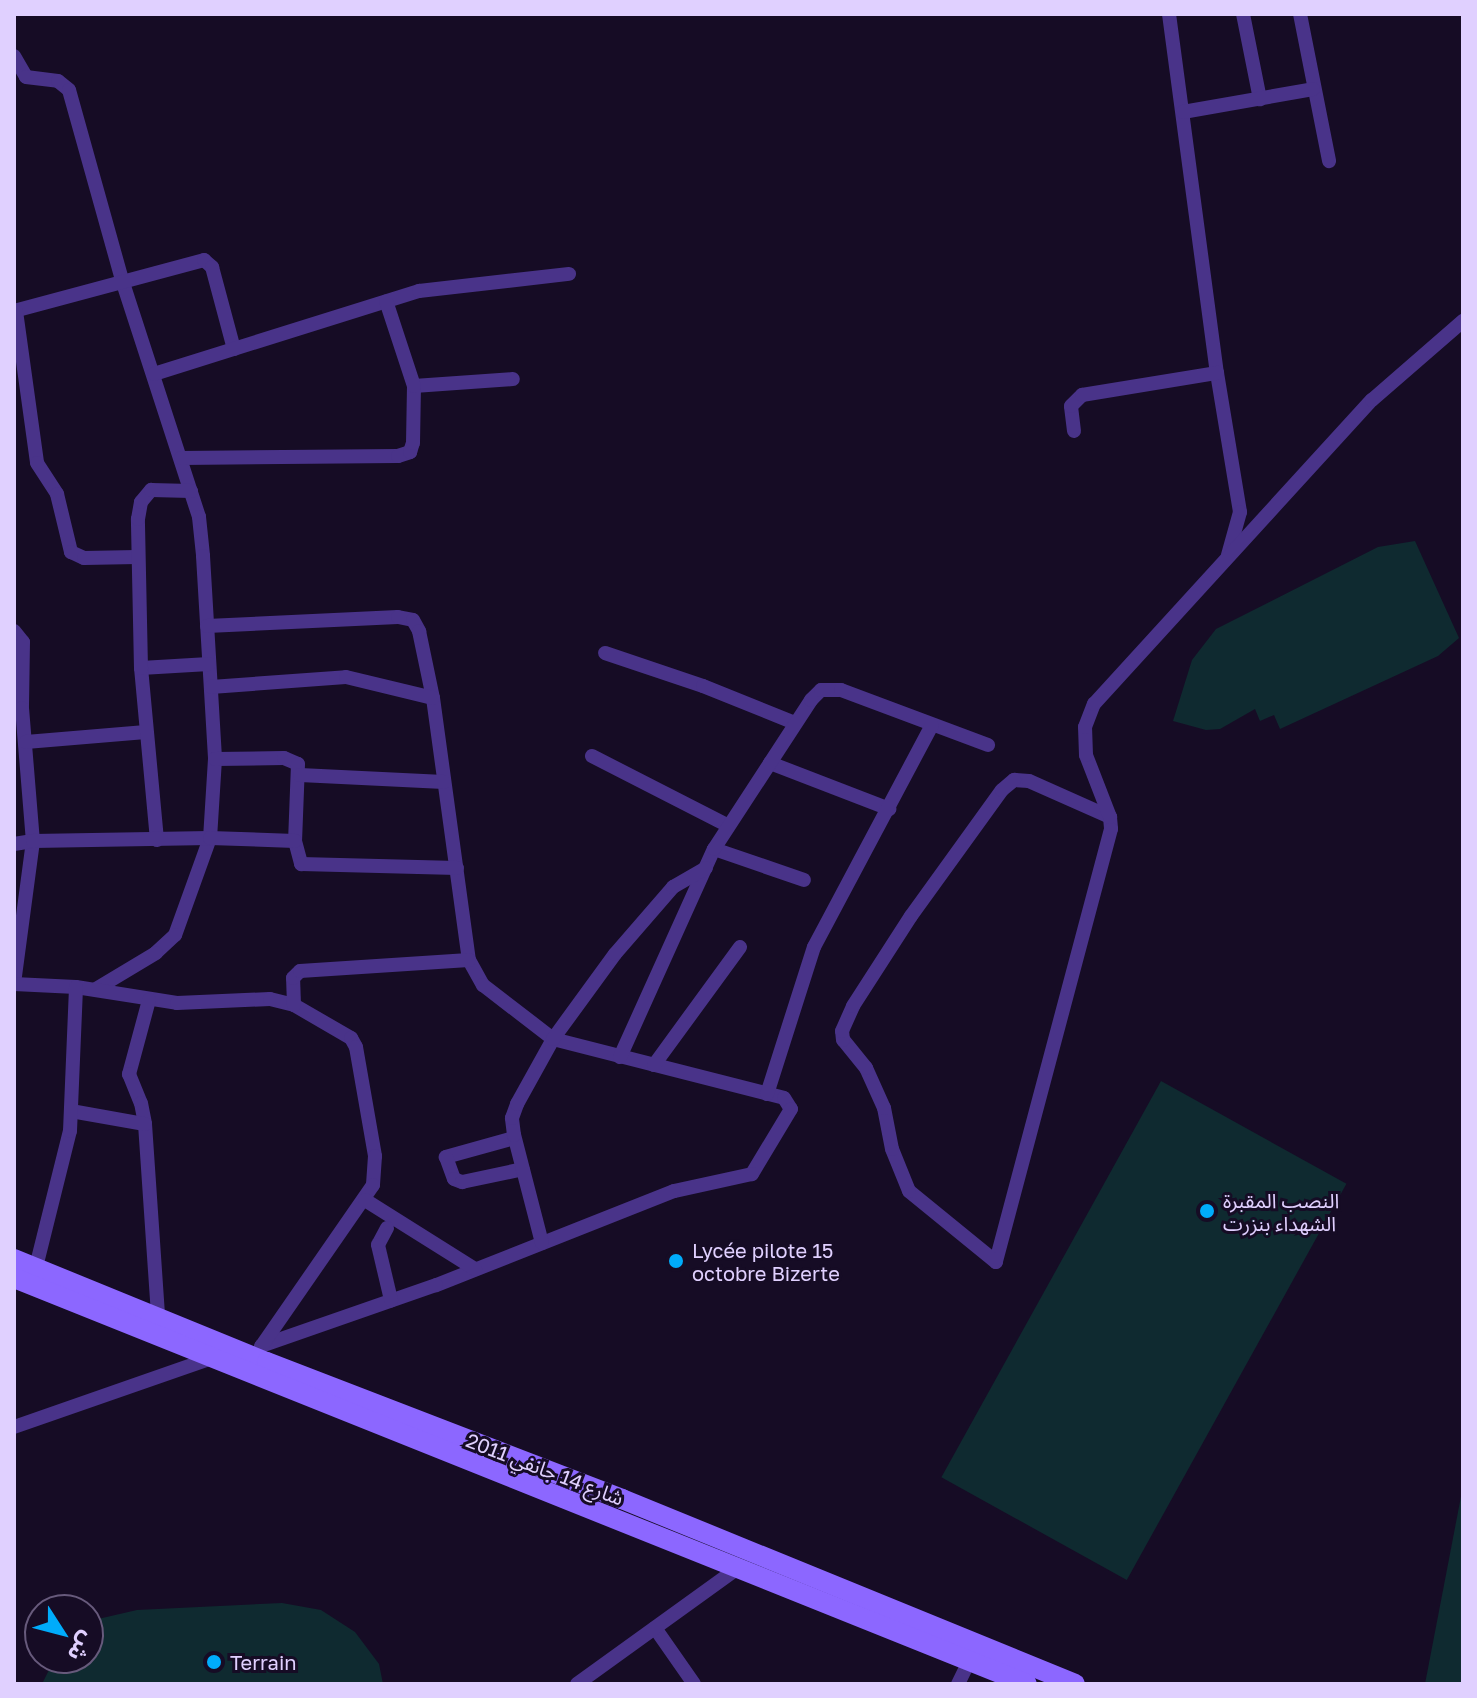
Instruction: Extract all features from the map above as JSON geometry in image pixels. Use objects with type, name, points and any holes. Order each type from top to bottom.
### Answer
[{"type":"main road","name":"شارع 14 جانفي 2011","points":[[14,1259],[154,1325],[209,1359],[252,1358],[739,1567],[973,1653],[1075,1684]]},
{"type":"main road","name":"شارع 14 جانفي 2011","points":[[16,1279],[252,1358],[636,1504],[973,1653],[1027,1684]]},
{"type":"street","points":[[1169,14],[1217,373],[1240,512],[1226,560]]},
{"type":"street","points":[[1243,14],[1260,99]]},
{"type":"street","points":[[1300,14],[1329,161]]},
{"type":"street","points":[[14,56],[26,77],[58,81],[69,90],[123,283],[199,517],[215,759],[210,838],[175,935],[156,953],[96,989]]},
{"type":"street","points":[[1183,112],[1313,89]]},
{"type":"street","points":[[137,557],[84,558],[71,552],[57,494],[37,463],[21,397],[15,311],[208,261],[234,349]]},
{"type":"street","points":[[154,374],[386,301],[434,289],[569,274]]},
{"type":"street","points":[[181,458],[405,455],[413,443],[414,386],[386,301]]},
{"type":"street","points":[[1110,817],[1029,781],[1014,780],[1008,784],[911,916],[842,1026],[843,1040],[861,1060],[884,1108],[892,1149],[909,1191],[996,1262],[1075,960],[1110,843],[1110,817],[1086,755],[1085,727],[1094,704],[1372,400],[1463,321]]},
{"type":"street","points":[[1074,431],[1071,406],[1082,395],[1217,373]]},
{"type":"street","points":[[414,386],[513,379]]},
{"type":"street","points":[[157,840],[141,668],[138,519],[145,494],[157,488],[191,491]]},
{"type":"street","points":[[207,626],[407,618],[417,624],[433,698],[469,960],[483,985],[553,1039],[784,1098],[791,1109],[752,1174],[674,1191],[391,1300],[252,1358]]},
{"type":"street","points":[[14,631],[23,642],[18,708],[26,742],[33,841],[14,984],[96,989],[177,1003],[247,997],[294,1005],[342,1031],[356,1047],[375,1156],[373,1185],[252,1358]]},
{"type":"street","points":[[605,653],[688,680],[795,723]]},
{"type":"street","points":[[141,668],[209,664]]},
{"type":"street","points":[[211,687],[346,677],[433,698]]},
{"type":"street","points":[[620,1057],[714,849],[811,700],[831,688],[988,745]]},
{"type":"street","points":[[767,1094],[814,947],[932,725]]},
{"type":"street","points":[[26,742],[146,732]]},
{"type":"street","points":[[592,756],[727,825]]},
{"type":"street","points":[[215,759],[292,759],[298,764],[300,775],[295,841],[297,859],[306,865],[457,868]]},
{"type":"street","points":[[770,763],[889,809]]},
{"type":"street","points":[[300,775],[444,782]]},
{"type":"street","points":[[14,844],[33,841],[210,838],[295,841]]},
{"type":"street","points":[[714,849],[804,880]]},
{"type":"street","points":[[542,1243],[514,1138],[512,1118],[517,1104],[553,1039],[586,990],[658,902],[673,887],[706,868]]},
{"type":"street","points":[[654,1065],[740,947]]},
{"type":"street","points":[[294,1005],[293,978],[300,971],[469,960]]},
{"type":"street","points":[[36,1267],[62,1170],[71,1111],[76,987]]},
{"type":"street","points":[[149,1000],[129,1074],[141,1103],[145,1124],[154,1325]]},
{"type":"street","points":[[71,1111],[145,1124]]},
{"type":"street","points":[[514,1138],[446,1157],[454,1179],[462,1182],[523,1169]]},
{"type":"street","points":[[365,1200],[475,1269]]},
{"type":"street","points":[[387,1228],[378,1245],[391,1300]]},
{"type":"street","points":[[14,1427],[209,1359]]},
{"type":"street","points":[[577,1684],[739,1567]]},
{"type":"street","points":[[655,1628],[694,1684]]},
{"type":"street","points":[[958,1684],[973,1653]]},
{"type":"green space","points":[[1415,541],[1459,638],[1438,656],[1280,729],[1274,715],[1260,721],[1255,709],[1220,729],[1206,730],[1173,721],[1192,660],[1216,629],[1378,547]]},
{"type":"green space","points":[[1161,1081],[1346,1184],[1127,1580],[941,1477]]},
{"type":"green space","points":[[1463,1486],[1463,1684],[1425,1684]]},
{"type":"green space","points":[[282,1603],[321,1610],[355,1632],[379,1664],[383,1684],[42,1684],[47,1674],[104,1674],[104,1618],[137,1610]]},
{"type":"place","name":"النصب المقبرة الشهداء بنزرت","points":[[1207,1211]]},
{"type":"place","name":"Lycée pilote 15 octobre Bizerte","points":[[676,1261]]},
{"type":"place","name":"Terrain","points":[[214,1662]]}]
